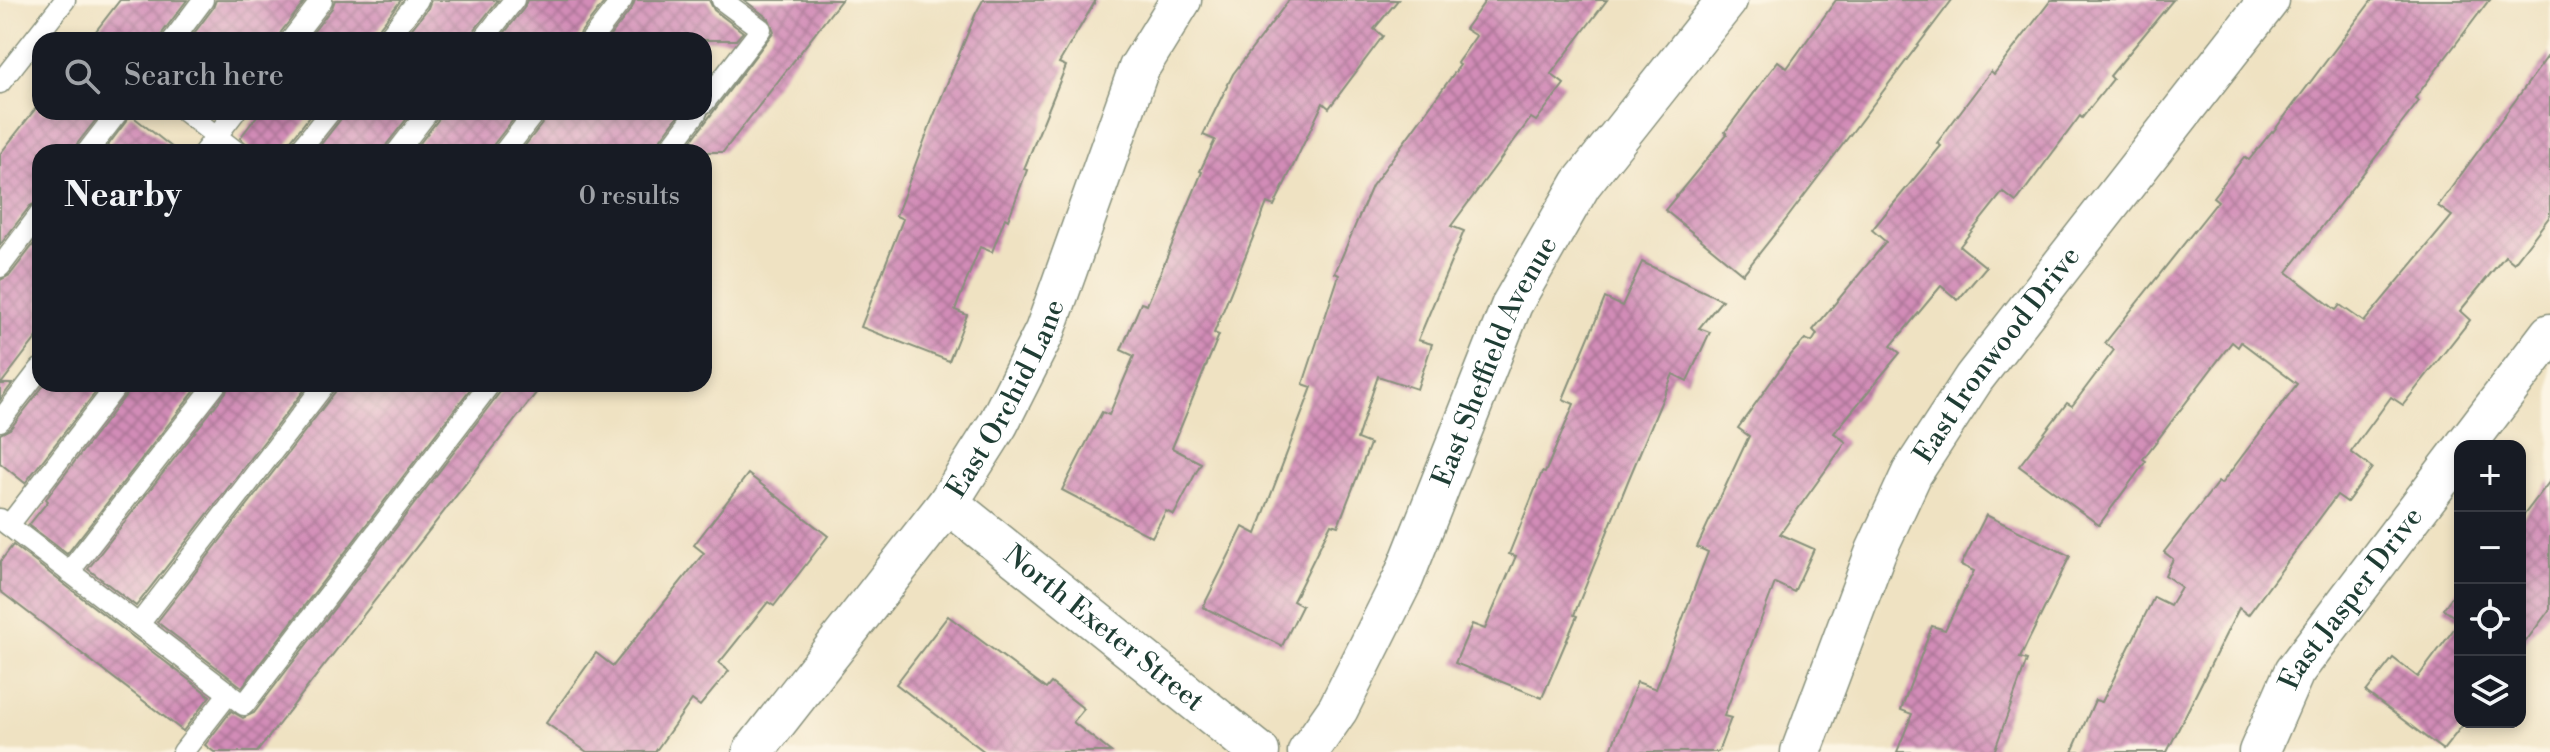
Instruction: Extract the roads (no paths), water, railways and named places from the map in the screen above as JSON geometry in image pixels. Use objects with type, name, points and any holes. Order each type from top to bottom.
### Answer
[{"type":"street","name":"East Orchid Lane","points":[[753,752],[948,503],[998,424],[1045,331],[1139,68],[1181,0]]},
{"type":"street","name":"East Sheffield Avenue","points":[[1308,752],[1338,709],[1403,579],[1512,304],[1581,184],[1727,0]]},
{"type":"street","name":"East Ironwood Drive","points":[[1801,752],[1876,551],[1912,473],[1974,378],[2269,0]]},
{"type":"street","points":[[2470,440],[2550,334]]},
{"type":"street","name":"East Jasper Drive","points":[[2259,752],[2294,672],[2454,461]]},
{"type":"street","name":"North Exeter Street","points":[[948,503],[1259,752]]},
{"type":"lane","points":[[40,32],[65,0]]},
{"type":"lane","points":[[179,32],[203,0]]},
{"type":"lane","points":[[297,32],[322,0]]},
{"type":"lane","points":[[392,32],[418,0]]},
{"type":"lane","points":[[489,32],[514,0]]},
{"type":"lane","points":[[597,32],[622,0]]},
{"type":"lane","points":[[712,93],[761,29],[722,0]]},
{"type":"lane","points":[[0,83],[32,42]]},
{"type":"lane","points":[[93,144],[112,120]]},
{"type":"lane","points":[[191,120],[210,144],[229,120]]},
{"type":"lane","points":[[304,144],[324,120]]},
{"type":"lane","points":[[403,144],[422,120]]},
{"type":"lane","points":[[510,144],[529,120]]},
{"type":"lane","points":[[673,144],[691,120]]},
{"type":"lane","points":[[0,267],[32,225]]},
{"type":"lane","points":[[0,421],[32,379]]},
{"type":"lane","points":[[111,392],[4,522],[244,705],[484,392]]},
{"type":"lane","points":[[69,572],[210,392]]},
{"type":"lane","points":[[139,624],[319,392]]},
{"type":"lane","points":[[183,752],[229,693]]}]
